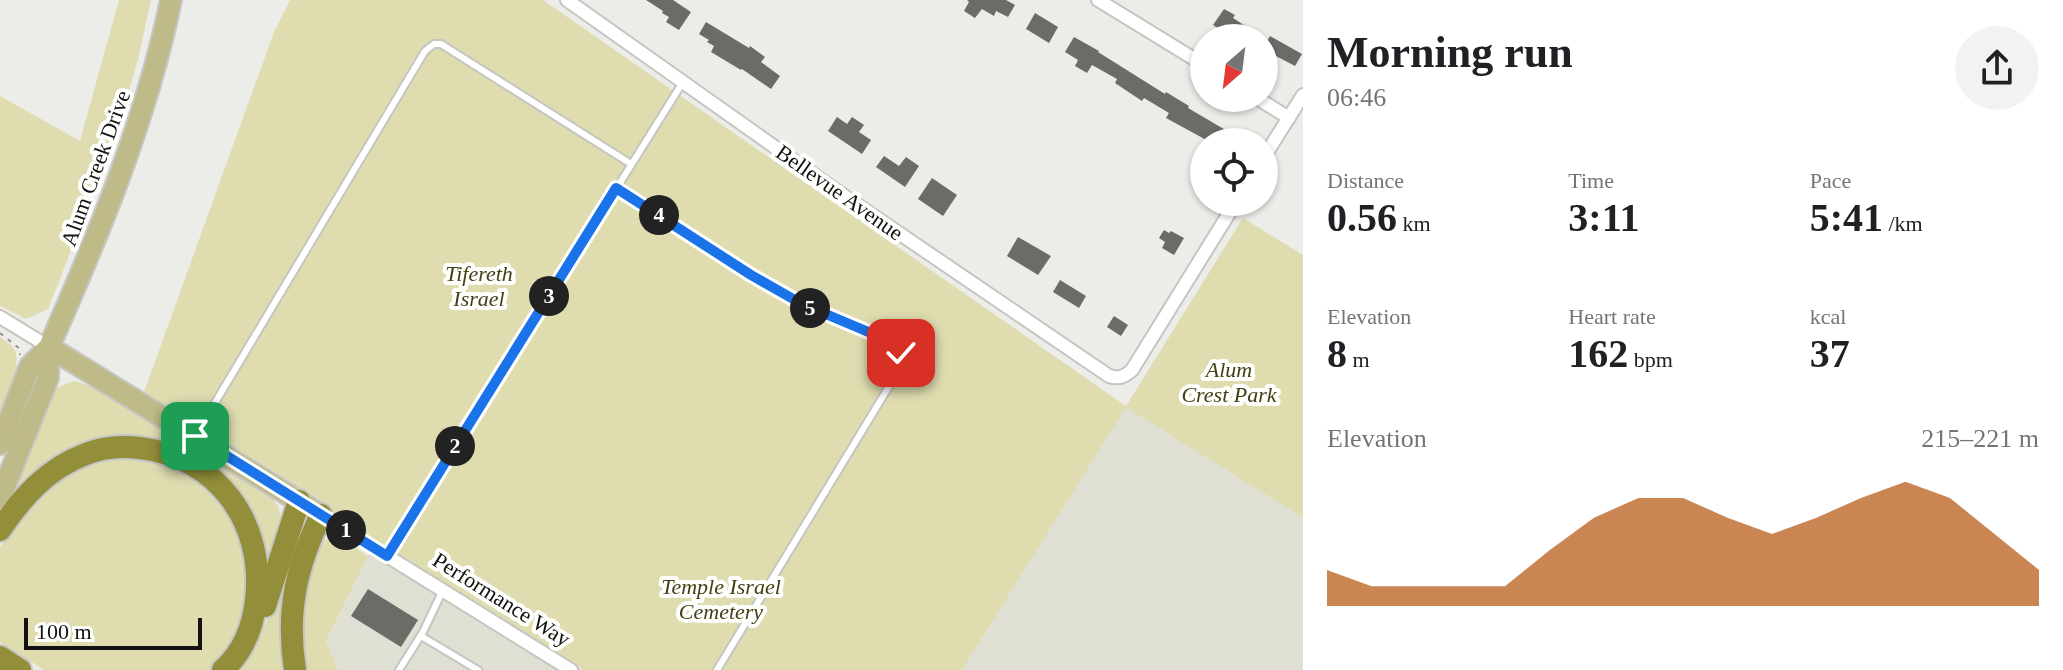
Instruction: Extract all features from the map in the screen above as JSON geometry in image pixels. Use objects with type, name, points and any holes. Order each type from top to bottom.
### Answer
[{"type":"highway","points":[[0,530],[24,498],[49,474],[86,453],[131,447],[160,450],[185,460],[208,474],[227,492],[251,534],[258,577],[249,635]]},
{"type":"highway","points":[[223,670],[239,652],[266,605],[299,501]]},
{"type":"highway","points":[[295,670],[291,615],[298,572],[321,515]]},
{"type":"highway","points":[[0,657],[20,670]]},
{"type":"main road","name":"Alum Creek Drive","points":[[0,498],[48,378],[49,347],[135,137],[163,41],[171,0]]},
{"type":"main road","name":"Alum Creek Drive","points":[[0,444],[30,366],[49,347]]},
{"type":"main road","name":"Performance Way","points":[[49,347],[321,515]]},
{"type":"street","name":"Bellevue Avenue","points":[[567,0],[871,214],[1109,376],[1126,376],[1132,370],[1227,216]]},
{"type":"street","points":[[1098,0],[1190,56]]},
{"type":"street","points":[[1278,135],[1303,95]]},
{"type":"street","points":[[1278,111],[1289,118]]},
{"type":"street","name":"Performance Way","points":[[0,317],[49,347]]},
{"type":"street","name":"Performance Way","points":[[321,515],[571,670]]},
{"type":"lane","points":[[195,436],[425,51],[434,44],[441,44],[631,164]]},
{"type":"lane","points":[[387,556],[683,82]]},
{"type":"lane","points":[[616,188],[751,275],[802,304],[885,339],[901,353],[899,370],[717,670]]},
{"type":"lane","points":[[399,670],[421,636],[443,590]]},
{"type":"lane","points":[[421,636],[478,670]]},
{"type":"path","points":[[0,333],[20,349],[20,360]]},
{"type":"shaded area","points":[[1126,406],[1303,518],[1303,670],[962,670]]},
{"type":"shaded area","points":[[378,543],[584,670],[338,670],[326,643],[368,556]]},
{"type":"green space","points":[[119,0],[151,0],[116,137],[48,309],[26,319],[0,306],[0,96],[80,141]]},
{"type":"green space","name":"Tifereth Israel","points":[[290,0],[543,0],[1126,406],[1243,218],[1303,255],[1303,518],[1126,407],[962,670],[584,670],[183,423],[166,406],[144,392],[274,32]]},
{"type":"green space","points":[[0,337],[14,348],[16,366],[21,368],[0,421]]},
{"type":"green space","points":[[74,381],[92,386],[251,481],[271,497],[277,505],[281,524],[267,576],[240,500],[126,440],[12,498],[53,391]]},
{"type":"green space","points":[[138,456],[193,473],[236,518],[252,574],[239,630],[210,670],[44,670],[0,642],[0,548],[22,511],[68,472],[94,460]]},
{"type":"green space","points":[[300,528],[287,602],[289,670],[237,670],[266,623],[295,533]]},
{"type":"green space","points":[[329,538],[345,541],[368,556],[326,642],[338,670],[302,670],[299,628],[316,545]]},
{"type":"building","points":[[646,0],[673,0],[691,12],[679,30],[666,22],[669,17],[663,11]]},
{"type":"building","points":[[967,0],[1006,0],[1015,5],[1008,17],[996,11],[994,16],[982,9],[975,18],[964,11],[969,2]]},
{"type":"building","points":[[1224,9],[1242,24],[1214,24]]},
{"type":"building","points":[[1035,13],[1058,27],[1049,43],[1026,29]]},
{"type":"building","points":[[706,22],[765,57],[761,62],[780,76],[771,89],[711,52],[714,46],[699,34]]},
{"type":"building","points":[[1074,37],[1189,106],[1190,112],[1222,128],[1190,128],[1190,131],[1166,118],[1169,113],[1144,98],[1142,101],[1115,83],[1117,79],[1092,65],[1087,73],[1075,66],[1078,60],[1065,52]]},
{"type":"building","points":[[1278,40],[1302,54],[1295,66],[1278,57]]},
{"type":"building","points":[[837,117],[847,124],[852,117],[864,125],[859,132],[871,140],[862,154],[828,131]]},
{"type":"building","points":[[884,156],[899,166],[906,157],[919,166],[905,187],[876,167]]},
{"type":"building","points":[[932,178],[957,195],[943,216],[918,199]]},
{"type":"building","points":[[1164,230],[1184,238],[1174,255],[1162,248],[1165,242],[1159,238]]},
{"type":"building","points":[[1018,237],[1051,256],[1038,275],[1007,256]]},
{"type":"building","points":[[1060,280],[1086,296],[1079,308],[1053,292]]},
{"type":"building","points":[[1114,316],[1128,325],[1121,336],[1107,327]]},
{"type":"building","points":[[368,589],[418,620],[401,647],[351,616]]},
{"type":"route","points":[[195,436],[387,556],[616,188],[751,275],[802,304],[885,339],[901,353]]},
{"type":"park label","name":"Alum Crest Park","points":[[1229,382]]},
{"type":"park label","name":"Temple Israel Cemetery","points":[[721,598]]}]
